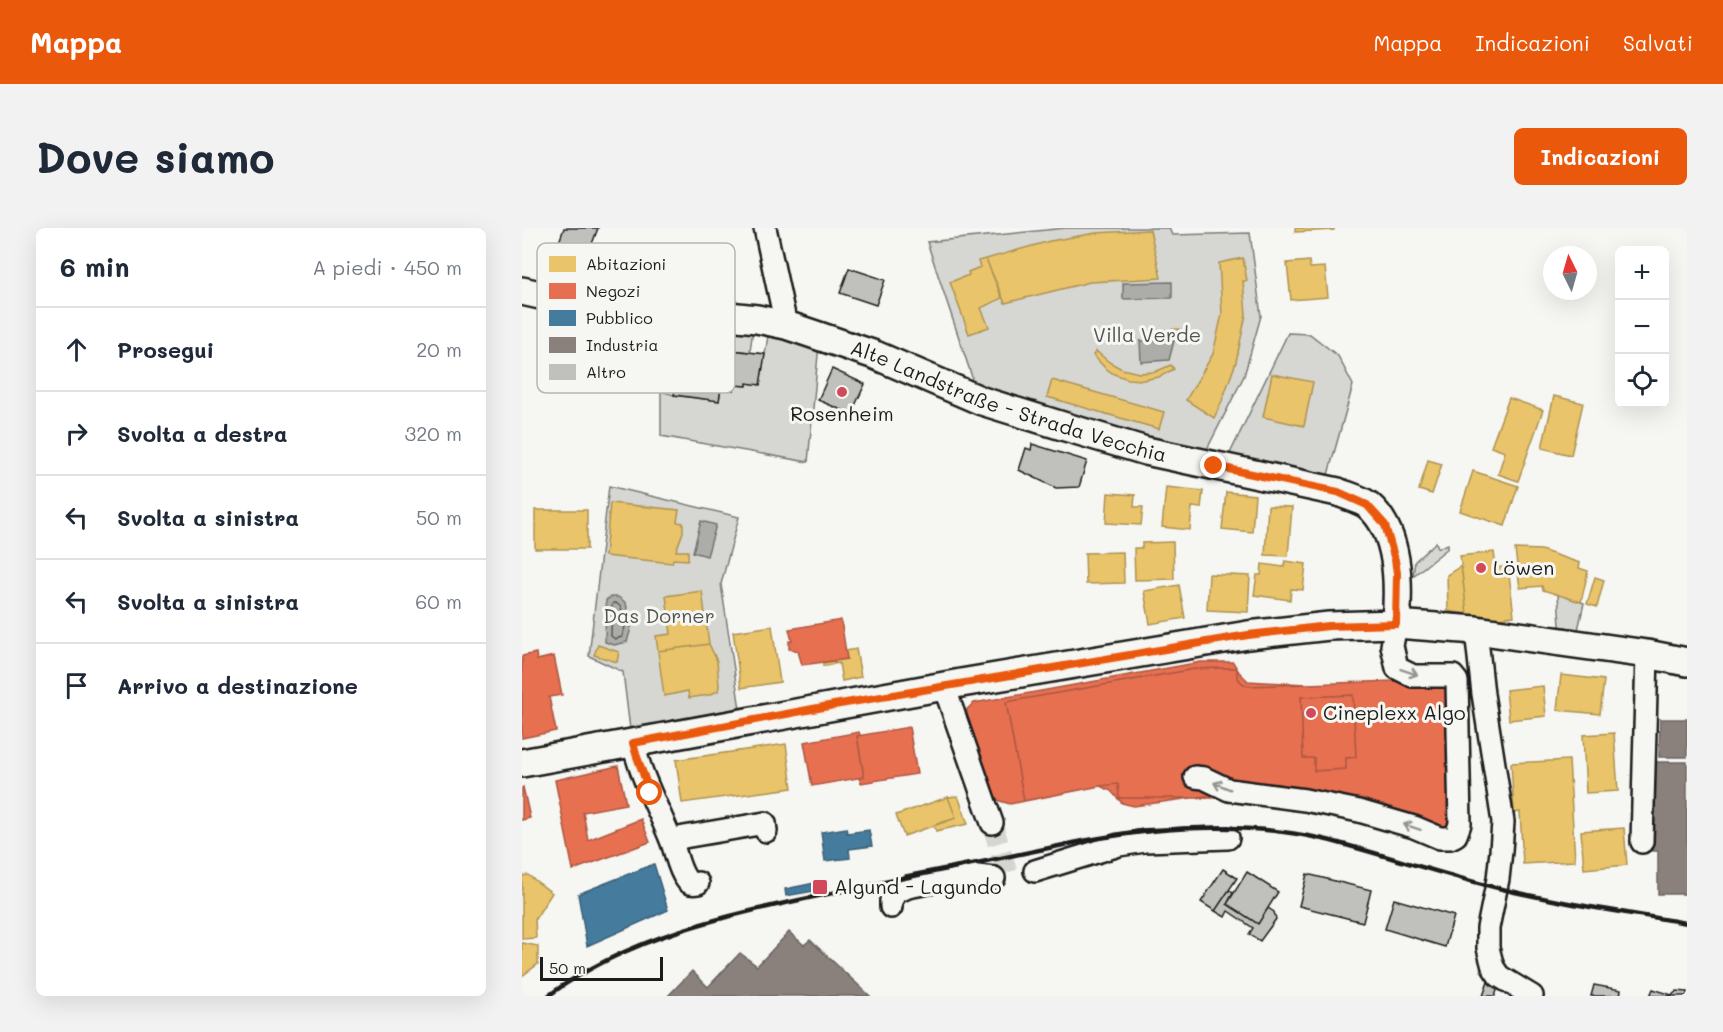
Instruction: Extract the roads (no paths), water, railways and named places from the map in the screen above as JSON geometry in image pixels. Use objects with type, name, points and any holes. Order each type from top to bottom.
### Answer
[{"type":"main road","name":"Alte Landstraße - Strada Vecchia","points":[[522,291],[537,294]]},
{"type":"main road","name":"Alte Landstraße - Strada Vecchia","points":[[735,317],[786,325],[875,355],[982,401],[1146,451],[1338,492],[1367,505],[1385,525],[1395,560],[1396,624]]},
{"type":"main road","points":[[522,763],[944,686],[1248,635],[1329,626],[1396,624],[1476,630],[1647,654],[1687,662]]},
{"type":"street","points":[[765,228],[786,325]]},
{"type":"street","points":[[1195,777],[1204,778],[1229,790],[1305,800],[1359,811],[1414,827],[1440,838],[1450,838],[1456,835],[1460,824],[1457,681],[1453,676],[1413,676],[1396,668],[1392,646],[1396,624]]},
{"type":"street","points":[[1476,630],[1483,694],[1503,822],[1498,879],[1488,928],[1488,948],[1493,967],[1499,976],[1532,996]]},
{"type":"street","points":[[1642,842],[1647,654]]},
{"type":"street","points":[[944,686],[992,823]]},
{"type":"street","points":[[633,743],[650,793],[672,841],[683,874],[687,882],[698,883]]},
{"type":"street","points":[[672,841],[765,823],[766,831]]},
{"type":"street","points":[[1035,871],[1119,845],[1145,841],[1228,838]]},
{"type":"street","points":[[891,907],[891,900],[897,892],[908,887],[969,875],[994,878]]},
{"type":"water","points":[[1172,282],[1172,298],[1123,299],[1123,283]]},
{"type":"water","points":[[1140,341],[1174,341],[1169,360],[1141,362]]},
{"type":"water","points":[[701,521],[716,525],[707,556],[693,552]]},
{"type":"water","points":[[618,597],[626,603],[631,628],[627,642],[614,645],[605,642],[606,600]]},
{"type":"tunnel","points":[[992,823],[1008,876]]},
{"type":"railway","points":[[548,996],[581,974],[652,940],[727,917],[1083,841],[1173,829],[1233,828],[1293,833],[1323,839],[1518,893],[1687,923]]},
{"type":"place","name":"Rosenheim","points":[[842,392]]},
{"type":"place","name":"Löwen","points":[[1481,568]]},
{"type":"place","name":"Cineplexx Algo","points":[[1311,713]]},
{"type":"place","name":"Algund - Lagundo","points":[[820,887]]},
{"type":"park label","name":"Villa Verde","points":[[1147,335]]},
{"type":"park label","name":"Das Dorner","points":[[659,616]]}]
